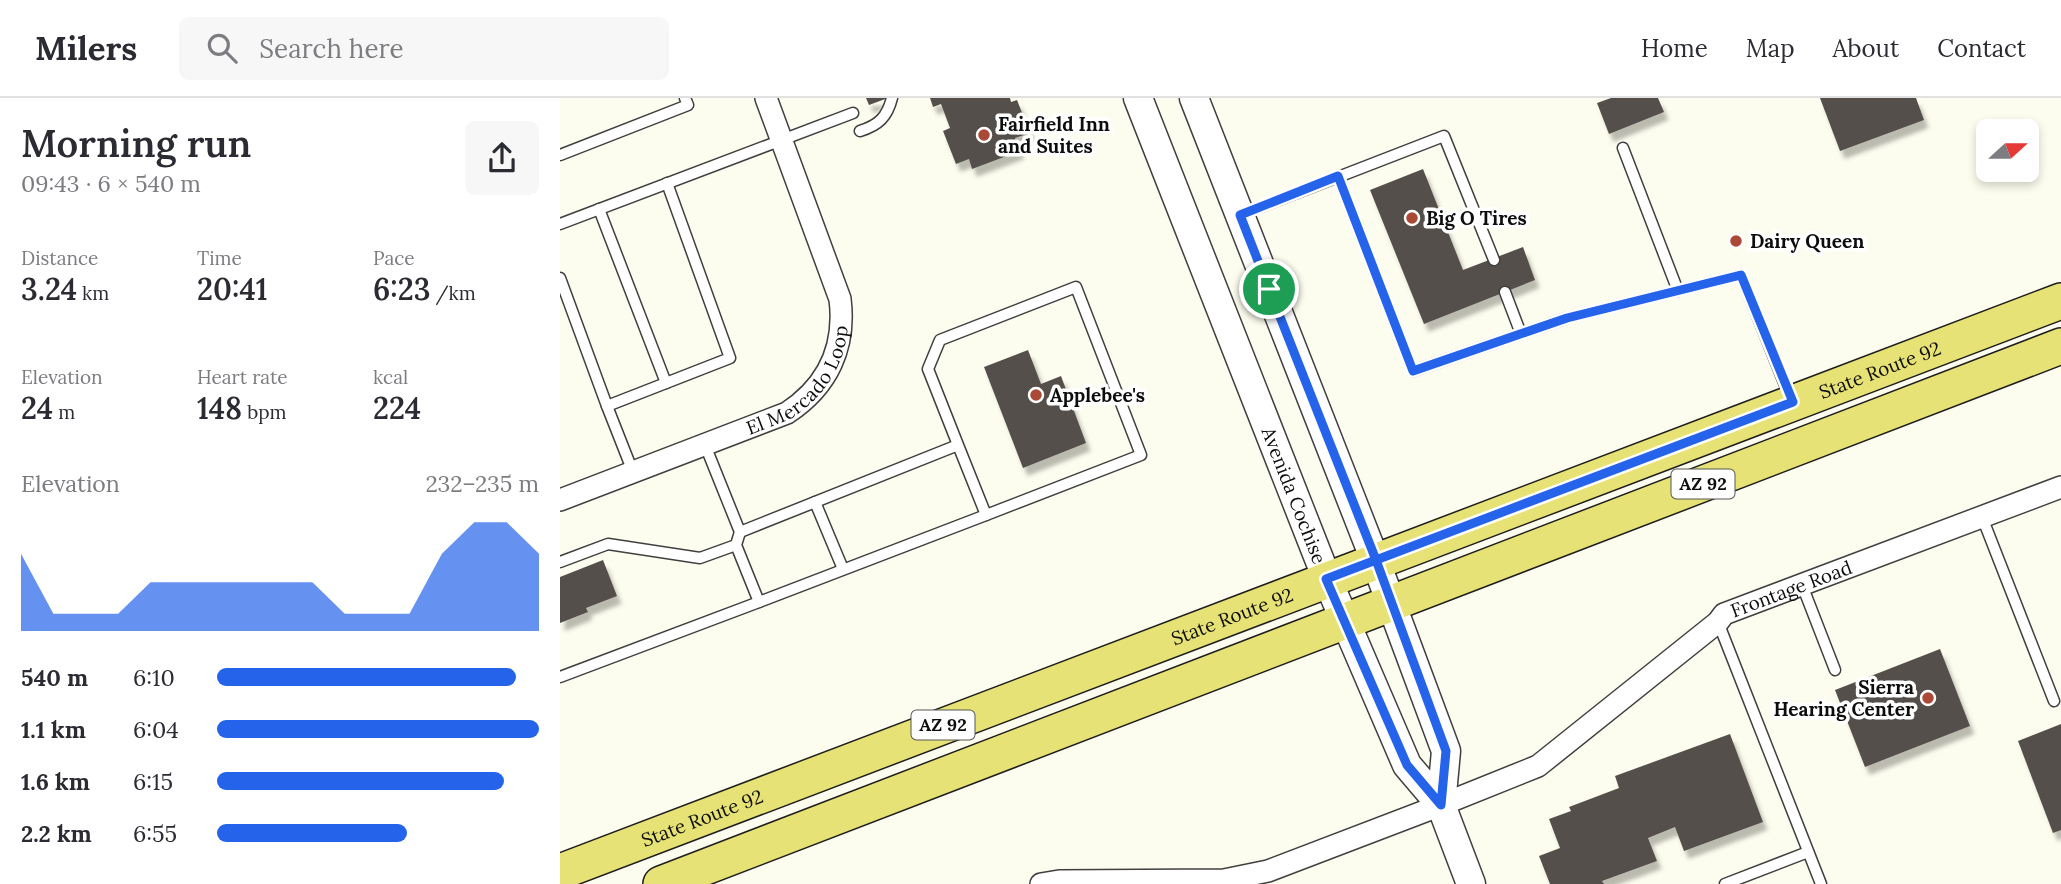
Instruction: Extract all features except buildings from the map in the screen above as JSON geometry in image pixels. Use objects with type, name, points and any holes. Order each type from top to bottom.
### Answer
[{"type":"main road","name":"State Route 92","points":[[560,872],[2061,301]]},
{"type":"main road","name":"AZ 92","points":[[661,884],[2061,346]]},
{"type":"street","name":"El Mercado Loop","points":[[561,498],[770,421],[801,404],[824,378],[839,348],[842,315],[836,282],[766,98]]},
{"type":"street","name":"Avenida Cochise","points":[[1138,98],[1326,579],[1407,765],[1441,805]]},
{"type":"street","points":[[1194,98],[1376,560],[1446,751],[1441,805],[1471,884]]},
{"type":"street","name":"Frontage Road","points":[[1041,884],[1059,881],[1224,880],[1268,871],[1441,805],[1538,766],[1718,622],[1724,614],[2061,487]]},
{"type":"street","points":[[560,850],[578,856],[601,856]]},
{"type":"lane","points":[[560,155],[688,105],[685,98]]},
{"type":"lane","points":[[860,131],[876,126],[888,113],[892,98]]},
{"type":"lane","points":[[560,224],[853,113]]},
{"type":"lane","points":[[1240,215],[1444,136],[1494,260]]},
{"type":"lane","points":[[1623,148],[1678,291]]},
{"type":"lane","points":[[1338,176],[1413,371],[1567,318],[1741,275],[1793,402]]},
{"type":"lane","points":[[607,406],[730,358],[667,183]]},
{"type":"lane","points":[[599,209],[666,383]]},
{"type":"lane","points":[[560,278],[633,472]]},
{"type":"lane","points":[[560,677],[759,602],[843,569],[986,515],[1141,455],[1076,287],[940,340],[928,369],[986,515]]},
{"type":"lane","points":[[1506,292],[1521,334]]},
{"type":"lane","points":[[705,445],[740,532],[736,545],[759,602]]},
{"type":"lane","points":[[740,532],[958,445]]},
{"type":"lane","points":[[815,502],[843,569]]},
{"type":"lane","points":[[1982,517],[2054,701]]},
{"type":"lane","points":[[560,562],[608,544],[700,558],[736,545]]},
{"type":"lane","points":[[1802,585],[1835,670]]},
{"type":"lane","points":[[1718,622],[1821,884]]},
{"type":"lane","points":[[1725,884],[1808,852]]},
{"type":"place","name":"Fairfield Inn and Suites","points":[[984,135]]},
{"type":"place","name":"Big O Tires","points":[[1412,218]]},
{"type":"place","name":"Dairy Queen","points":[[1736,241]]},
{"type":"place","name":"Applebee's","points":[[1036,395]]},
{"type":"place","name":"Sierra Hearing Center","points":[[1928,698]]},
{"type":"route","points":[[1269,289],[1240,215],[1338,176],[1413,371],[1567,318],[1741,275],[1793,402],[1376,560],[1446,751],[1441,805],[1407,765],[1326,579],[1376,560],[1269,289]]}]
